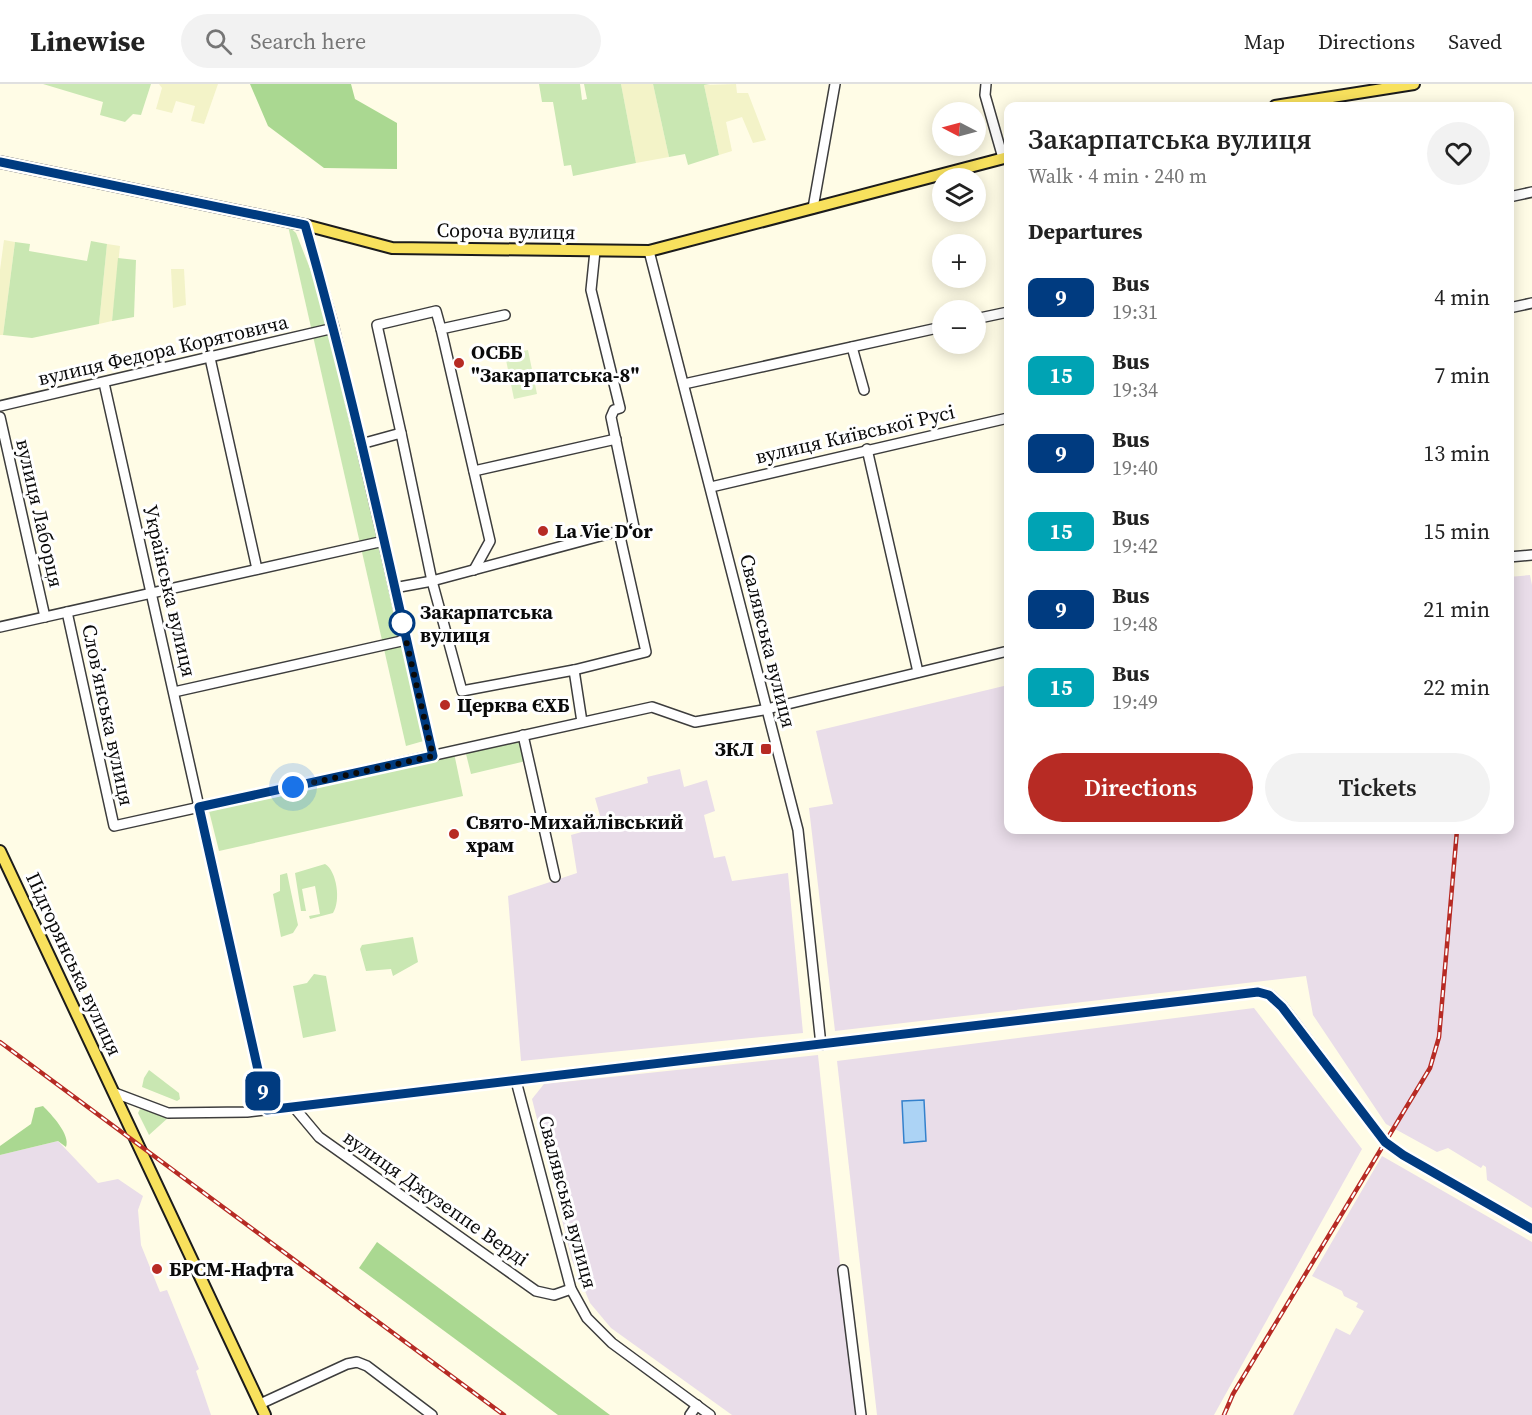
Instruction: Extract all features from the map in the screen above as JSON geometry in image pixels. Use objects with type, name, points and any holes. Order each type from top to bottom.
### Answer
[{"type":"main road","points":[[1300,102],[1414,84]]},
{"type":"main road","name":"Сороча вулиця","points":[[0,162],[305,225],[392,248],[649,251],[1004,157]]},
{"type":"main road","name":"Підгорянська вулиця","points":[[0,851],[266,1415]]},
{"type":"street","points":[[813,208],[835,84]]},
{"type":"street","points":[[986,84],[986,95],[1004,154]]},
{"type":"street","points":[[1514,196],[1532,192]]},
{"type":"street","points":[[305,225],[334,328],[433,756]]},
{"type":"street","points":[[394,588],[432,581],[634,527],[611,417],[614,410],[620,408],[591,290],[595,250]]},
{"type":"street","name":"Свалявська вулиця","points":[[649,251],[798,830],[821,1045]]},
{"type":"street","points":[[1514,307],[1532,303]]},
{"type":"street","points":[[474,570],[490,541],[436,311],[377,325],[432,581],[462,691],[574,670],[646,652],[618,532]]},
{"type":"street","points":[[986,317],[1004,313]]},
{"type":"street","points":[[441,329],[505,315]]},
{"type":"street","name":"вулиця Федора Корятовича","points":[[0,406],[334,328]]},
{"type":"street","points":[[684,384],[932,329]]},
{"type":"street","points":[[852,347],[864,390]]},
{"type":"street","points":[[210,357],[257,568]]},
{"type":"street","name":"Українська вулиця","points":[[104,383],[199,807]]},
{"type":"street","name":"вулиця Лаборця","points":[[0,417],[45,617]]},
{"type":"street","name":"вулиця Київської Русі","points":[[711,486],[1004,419]]},
{"type":"street","points":[[361,444],[401,433]]},
{"type":"street","points":[[474,471],[616,439]]},
{"type":"street","points":[[867,449],[918,672]]},
{"type":"street","points":[[0,627],[384,541]]},
{"type":"street","points":[[1514,557],[1532,555]]},
{"type":"street","name":"Словʼянська вулиця","points":[[68,612],[114,826],[199,807]]},
{"type":"street","points":[[174,692],[406,640]]},
{"type":"street","points":[[267,1110],[199,807],[652,707],[695,722],[767,709],[1004,652]]},
{"type":"street","points":[[574,670],[582,722]]},
{"type":"street","points":[[523,735],[555,877]]},
{"type":"street","points":[[115,1093],[168,1113],[215,1114],[267,1110],[1249,993],[1265,993],[1282,1007],[1385,1142],[1403,1155],[1532,1229]]},
{"type":"street","name":"Свалявська вулиця","points":[[516,1081],[571,1289],[578,1305],[599,1331],[710,1415]]},
{"type":"street","name":"вулиця Джузеппе Верді","points":[[293,1106],[319,1137],[536,1291],[554,1295],[571,1289]]},
{"type":"street","points":[[843,1270],[861,1415]]},
{"type":"street","points":[[260,1404],[347,1364],[357,1362],[367,1366],[432,1415]]},
{"type":"street","points":[[690,1415],[697,1405]]},
{"type":"shaded area","points":[[1530,575],[1532,585],[1532,1208],[1487,1180],[1486,1167],[1483,1165],[1481,1168],[1448,1148],[1437,1152],[1386,1124],[1313,1015],[1306,976],[835,1031],[809,808],[833,804],[816,731],[1004,686],[1004,834],[1514,834],[1514,577]]},
{"type":"shaded area","points":[[680,769],[684,787],[707,780],[715,811],[704,815],[714,858],[725,856],[732,881],[788,873],[803,1033],[521,1061],[508,896],[577,873],[571,835],[603,826],[595,798],[648,783],[647,777]]},
{"type":"shaded area","points":[[1254,1008],[1362,1149],[1214,1415],[877,1415],[837,1061]]},
{"type":"shaded area","points":[[818,1055],[856,1415],[732,1415],[611,1328],[590,1303],[572,1260],[532,1099],[544,1084]]},
{"type":"shaded area","points":[[58,1141],[98,1183],[118,1179],[143,1196],[138,1210],[141,1245],[160,1292],[167,1290],[199,1369],[196,1371],[211,1415],[0,1415],[0,1155]]},
{"type":"shaded area","points":[[1382,1156],[1532,1242],[1532,1415],[1293,1415],[1336,1328],[1350,1335],[1364,1311],[1356,1307],[1358,1303],[1344,1296],[1342,1291],[1312,1276]]},
{"type":"green space","points":[[43,84],[151,84],[141,115],[133,114],[125,122],[100,115],[103,102]]},
{"type":"green space","points":[[159,84],[218,84],[204,124],[191,121],[195,106],[176,101],[172,113],[156,109],[162,88]]},
{"type":"green space","points":[[250,84],[351,84],[355,99],[397,123],[397,169],[324,168],[268,126]]},
{"type":"green space","points":[[539,84],[580,84],[582,100],[587,99],[584,84],[621,84],[636,163],[573,176],[571,165],[564,166],[553,102],[542,102]]},
{"type":"green space","points":[[621,84],[653,84],[669,157],[636,163]]},
{"type":"green space","points":[[653,84],[710,84],[704,85],[719,155],[688,165],[685,154],[669,157]]},
{"type":"green space","points":[[736,84],[737,93],[748,93],[766,140],[753,143],[742,117],[726,122],[732,151],[719,155],[704,85]]},
{"type":"green space","points":[[288,226],[296,233],[324,304],[427,740],[406,746]]},
{"type":"green space","points":[[4,240],[15,242],[3,335],[0,335],[0,270]]},
{"type":"green space","points":[[91,241],[107,244],[99,324],[32,338],[3,335],[15,242],[30,244],[29,251],[87,261]]},
{"type":"green space","points":[[107,244],[120,246],[112,321],[99,324]]},
{"type":"green space","points":[[118,258],[136,260],[134,317],[112,321]]},
{"type":"green space","points":[[171,269],[184,269],[186,305],[173,308]]},
{"type":"green space","points":[[528,350],[537,394],[514,399],[505,355]]},
{"type":"green space","points":[[521,738],[526,761],[471,774],[465,750]]},
{"type":"green space","points":[[454,753],[463,796],[219,851],[209,811]]},
{"type":"green space","points":[[325,864],[335,879],[337,901],[333,913],[310,919],[309,916],[320,914],[315,886],[302,889],[306,911],[301,911],[295,873]]},
{"type":"green space","points":[[287,873],[298,925],[293,933],[281,937],[273,894],[280,891],[280,875]]},
{"type":"green space","points":[[413,937],[418,962],[393,976],[391,969],[366,971],[360,949],[362,945]]},
{"type":"green space","points":[[314,974],[326,976],[336,1031],[303,1038],[293,986],[307,983]]},
{"type":"green space","points":[[149,1070],[179,1093],[180,1099],[177,1101],[142,1087]]},
{"type":"green space","points":[[43,1106],[63,1131],[67,1142],[66,1147],[58,1141],[0,1155],[0,1146],[31,1124],[35,1108]]},
{"type":"green space","points":[[140,1109],[169,1117],[149,1135],[138,1113]]},
{"type":"green space","points":[[377,1242],[610,1415],[558,1415],[359,1268]]},
{"type":"water","points":[[924,1100],[926,1141],[904,1143],[902,1101]]},
{"type":"railway","points":[[1224,1415],[1233,1394],[1430,1068],[1439,1037],[1457,834]]},
{"type":"railway","points":[[0,1042],[504,1415]]},
{"type":"bus line","name":"9","points":[[0,162],[305,225],[311,246],[334,328],[433,756],[199,807],[267,1110],[1258,992],[1269,995],[1282,1007],[1385,1142],[1403,1155],[1532,1229]]},
{"type":"place","name":"ОСББ \"Закарпатська-8\"","points":[[459,363]]},
{"type":"place","name":"La Vie D‘or","points":[[543,531]]},
{"type":"place","name":"Закарпатська вулиця","points":[[402,623]]},
{"type":"place","name":"Церква ЄХБ","points":[[445,705]]},
{"type":"place","name":"ЗКЛ","points":[[766,749]]},
{"type":"place","name":"Свято-Михайлівський храм","points":[[454,834]]},
{"type":"place","name":"БРСМ-Нафта","points":[[157,1269]]},
{"type":"route","points":[[293,787],[433,756],[402,621],[402,623]]}]
